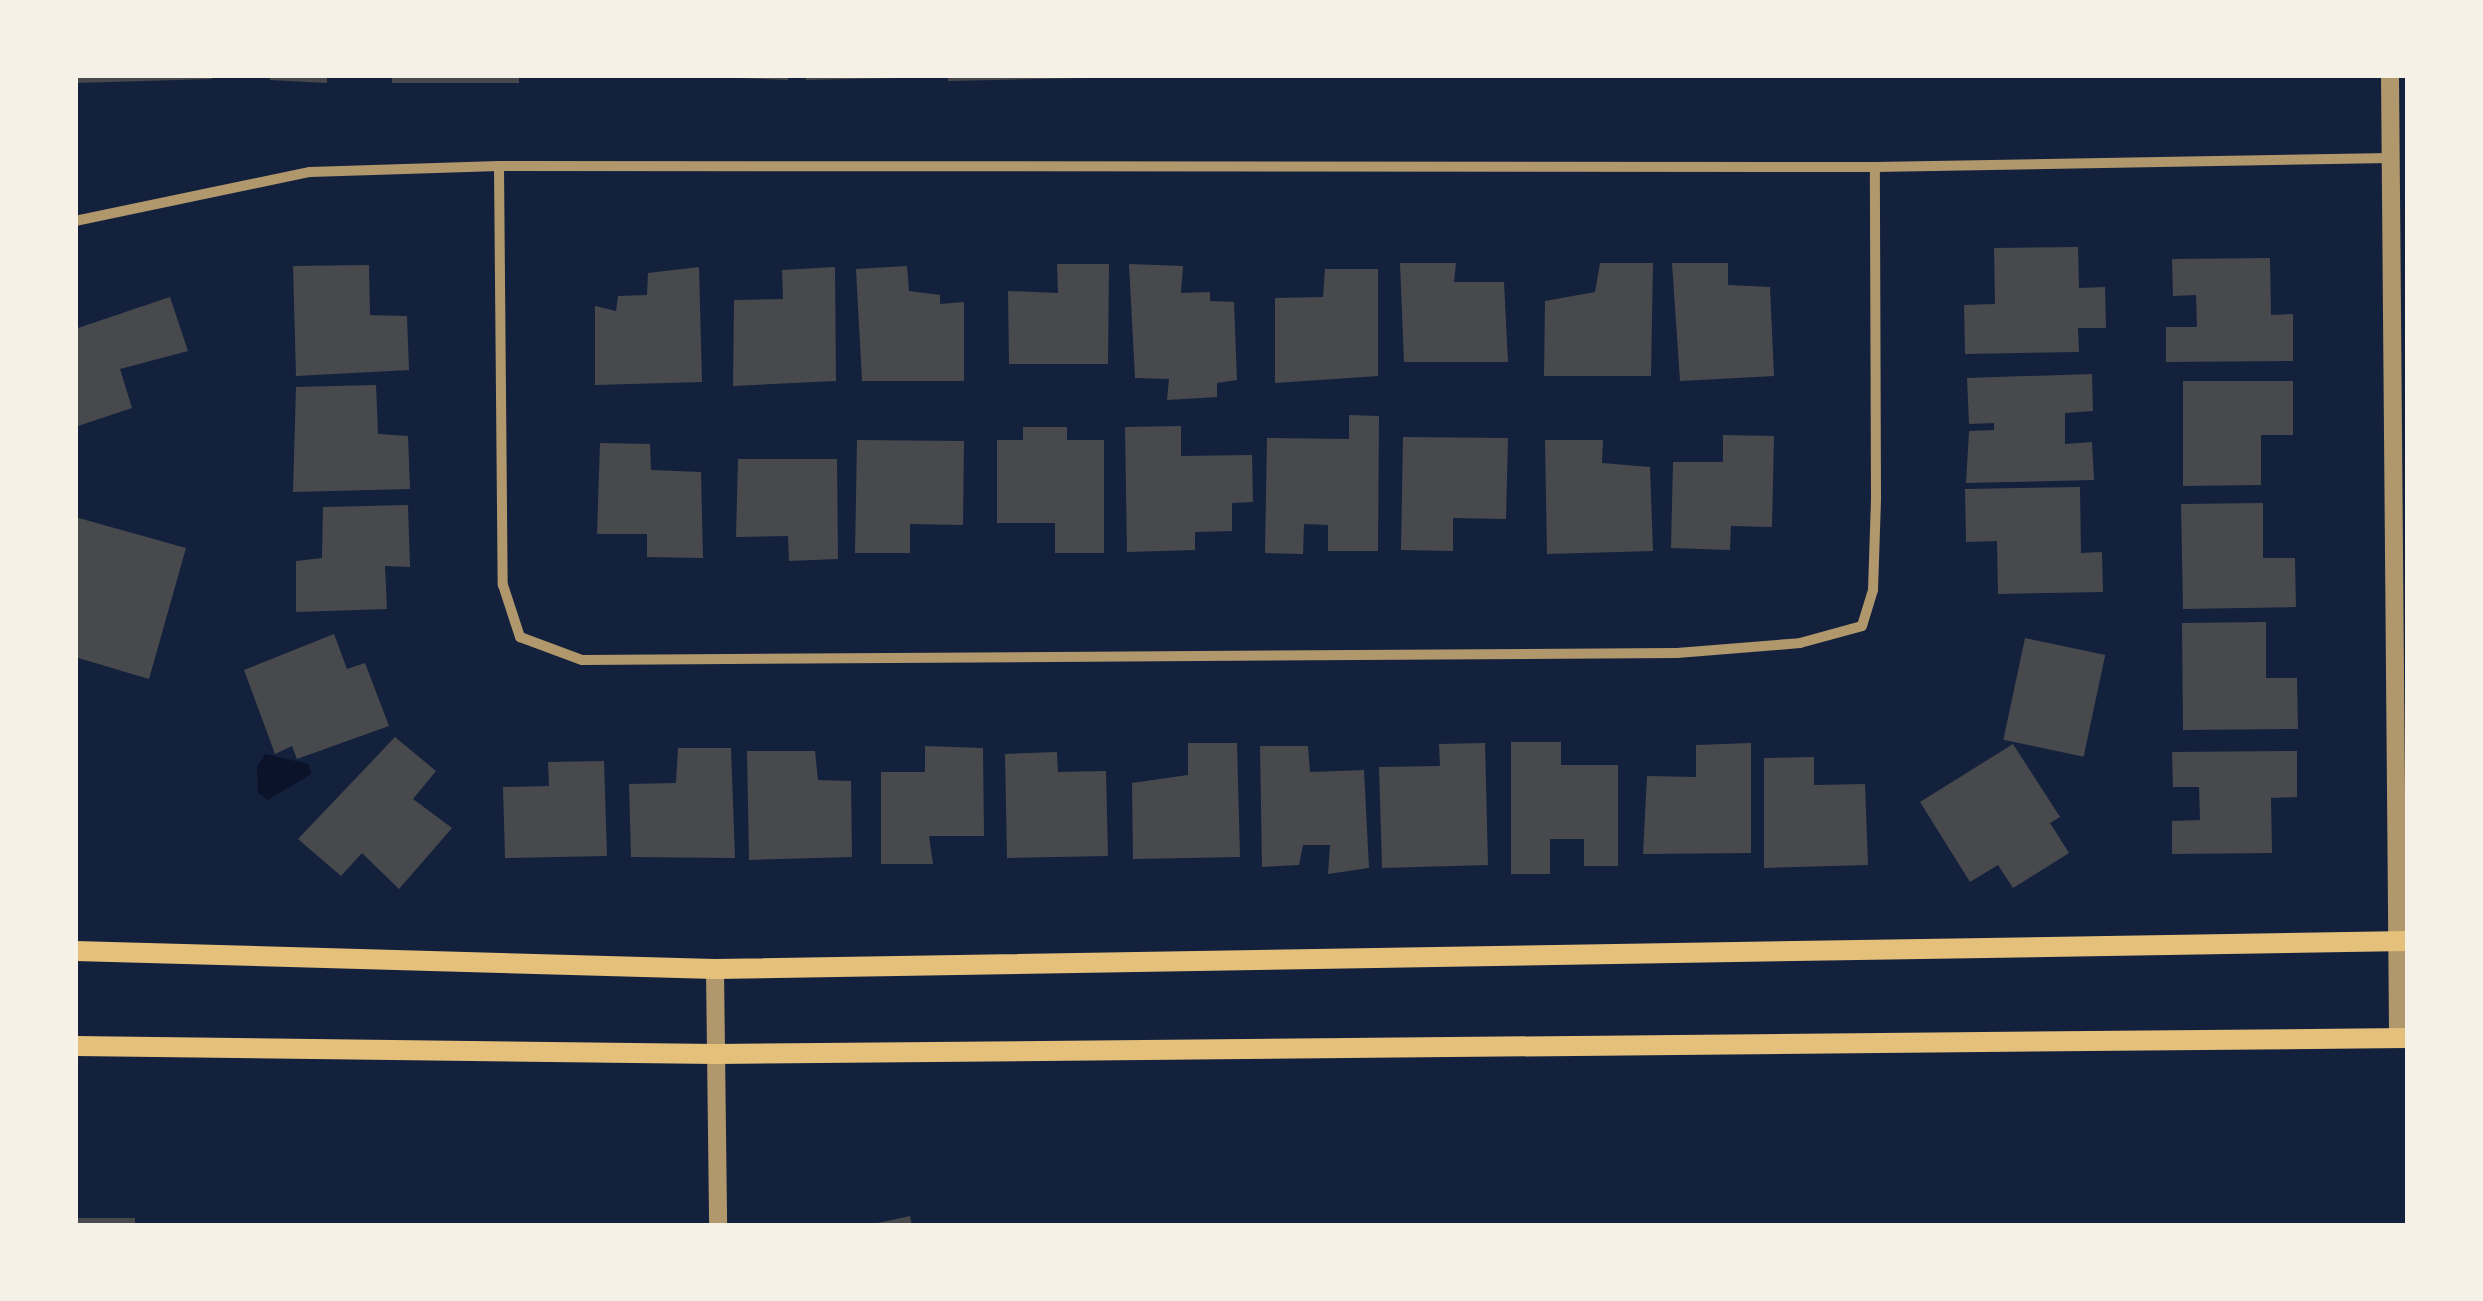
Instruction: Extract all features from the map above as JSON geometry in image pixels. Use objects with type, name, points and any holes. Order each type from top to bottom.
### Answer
[{"type":"main road","points":[[75,951],[715,969],[2403,941]]},
{"type":"main road","points":[[75,1046],[716,1054],[2403,1038]]},
{"type":"street","points":[[2390,75],[2401,631],[2403,1038]]},
{"type":"street","points":[[75,221],[310,172],[499,166],[1875,166],[2390,158]]},
{"type":"street","points":[[499,166],[503,585],[520,637],[582,660],[1677,653],[1800,643],[1862,626],[1873,590],[1875,535],[1875,166]]},
{"type":"street","points":[[715,969],[718,1226]]},
{"type":"water","points":[[265,754],[309,764],[311,774],[268,800],[258,793],[257,767]]},
{"type":"building","points":[[75,75],[212,75],[212,79],[75,83]]},
{"type":"building","points":[[270,75],[327,75],[327,83],[270,80]]},
{"type":"building","points":[[392,75],[519,75],[519,83],[392,83]]},
{"type":"building","points":[[787,75],[788,80],[740,78]]},
{"type":"building","points":[[805,75],[895,75],[895,78],[806,80]]},
{"type":"building","points":[[948,75],[1083,75],[1083,78],[948,81]]},
{"type":"building","points":[[2078,247],[2079,288],[2105,287],[2106,328],[2078,328],[2079,352],[1965,354],[1964,305],[1995,304],[1994,248]]},
{"type":"building","points":[[2270,258],[2271,315],[2293,314],[2293,361],[2166,362],[2166,327],[2197,327],[2196,295],[2173,296],[2172,259]]},
{"type":"building","points":[[1400,263],[1456,263],[1454,282],[1504,282],[1508,362],[1404,362]]},
{"type":"building","points":[[1600,263],[1653,263],[1651,376],[1544,376],[1545,301],[1595,292]]},
{"type":"building","points":[[1672,263],[1728,263],[1728,285],[1770,287],[1774,376],[1680,381]]},
{"type":"building","points":[[1057,264],[1109,264],[1108,364],[1009,364],[1008,291],[1058,293]]},
{"type":"building","points":[[1129,264],[1183,266],[1181,293],[1210,292],[1210,301],[1234,302],[1237,380],[1217,383],[1217,397],[1167,400],[1169,379],[1135,378]]},
{"type":"building","points":[[369,265],[370,315],[407,316],[409,370],[296,376],[293,266]]},
{"type":"building","points":[[907,266],[909,291],[940,295],[940,304],[964,302],[964,381],[862,381],[856,269]]},
{"type":"building","points":[[699,267],[702,382],[595,385],[595,306],[616,311],[618,296],[647,295],[648,273]]},
{"type":"building","points":[[835,267],[836,381],[733,386],[734,300],[783,299],[782,270]]},
{"type":"building","points":[[1325,269],[1378,269],[1378,376],[1275,383],[1275,298],[1323,297]]},
{"type":"building","points":[[170,297],[188,351],[120,369],[132,408],[75,427],[75,329]]},
{"type":"building","points":[[2092,374],[2093,411],[2065,413],[2065,444],[2092,442],[2094,480],[1966,483],[1969,431],[1994,430],[1994,423],[1969,424],[1967,378]]},
{"type":"building","points":[[2183,381],[2293,381],[2293,435],[2261,435],[2261,485],[2183,486]]},
{"type":"building","points":[[376,385],[378,434],[408,436],[410,489],[293,492],[296,387]]},
{"type":"building","points":[[1349,415],[1379,416],[1378,551],[1328,551],[1328,525],[1304,524],[1303,554],[1265,553],[1267,438],[1349,439]]},
{"type":"building","points":[[1181,426],[1181,456],[1252,455],[1253,502],[1232,503],[1232,531],[1195,532],[1195,550],[1127,552],[1125,427]]},
{"type":"building","points":[[1023,427],[1067,427],[1067,440],[1104,440],[1104,553],[1055,553],[1055,523],[997,523],[997,440],[1023,440]]},
{"type":"building","points":[[1723,435],[1774,436],[1772,527],[1731,526],[1730,550],[1671,548],[1673,462],[1723,462]]},
{"type":"building","points":[[1403,437],[1508,438],[1506,519],[1453,518],[1453,551],[1401,550]]},
{"type":"building","points":[[857,440],[964,441],[963,525],[910,524],[910,553],[855,553]]},
{"type":"building","points":[[1545,440],[1603,440],[1602,463],[1650,467],[1653,551],[1547,554]]},
{"type":"building","points":[[600,443],[650,444],[651,470],[701,472],[703,558],[647,557],[647,534],[597,534]]},
{"type":"building","points":[[738,459],[837,459],[838,559],[789,561],[788,536],[736,537]]},
{"type":"building","points":[[2080,487],[2081,553],[2102,552],[2103,592],[1998,594],[1997,541],[1966,542],[1965,489]]},
{"type":"building","points":[[2263,503],[2263,558],[2295,558],[2296,607],[2183,609],[2181,504]]},
{"type":"building","points":[[408,505],[410,567],[385,566],[387,609],[296,612],[296,561],[322,558],[323,507]]},
{"type":"building","points":[[75,517],[186,548],[149,679],[75,657]]},
{"type":"building","points":[[2266,622],[2266,678],[2297,678],[2298,729],[2183,730],[2182,623]]},
{"type":"building","points":[[334,634],[347,669],[365,663],[389,726],[297,759],[292,746],[275,754],[244,670]]},
{"type":"building","points":[[2025,638],[2105,655],[2084,757],[2003,740]]},
{"type":"building","points":[[395,737],[436,771],[413,799],[452,828],[399,889],[362,853],[341,876],[298,839]]},
{"type":"building","points":[[1511,742],[1561,742],[1561,765],[1618,765],[1618,866],[1584,866],[1584,839],[1550,839],[1550,874],[1511,874]]},
{"type":"building","points":[[1188,743],[1237,743],[1240,857],[1133,859],[1132,783],[1188,775]]},
{"type":"building","points":[[1485,743],[1488,865],[1382,868],[1379,767],[1440,766],[1439,744]]},
{"type":"building","points":[[1751,743],[1751,853],[1643,854],[1647,776],[1696,777],[1696,745]]},
{"type":"building","points":[[2013,744],[2060,817],[2050,823],[2069,853],[2013,888],[1998,865],[1970,882],[1920,802]]},
{"type":"building","points":[[925,746],[983,748],[984,836],[929,836],[933,864],[881,864],[881,772],[925,772]]},
{"type":"building","points":[[1260,746],[1308,746],[1310,772],[1364,770],[1369,868],[1328,874],[1330,845],[1303,845],[1299,865],[1262,867]]},
{"type":"building","points":[[678,748],[731,748],[735,858],[631,857],[629,784],[676,783]]},
{"type":"building","points":[[747,751],[815,751],[818,780],[851,781],[852,857],[749,860]]},
{"type":"building","points":[[2297,751],[2297,797],[2271,798],[2272,853],[2172,854],[2172,821],[2200,820],[2199,787],[2173,787],[2172,752]]},
{"type":"building","points":[[1057,752],[1058,772],[1106,771],[1108,856],[1007,858],[1005,754]]},
{"type":"building","points":[[1814,757],[1814,785],[1865,784],[1868,865],[1764,868],[1764,758]]},
{"type":"building","points":[[604,761],[607,856],[505,858],[503,787],[549,786],[548,762]]},
{"type":"building","points":[[910,1216],[912,1226],[873,1226],[873,1224]]},
{"type":"building","points":[[75,1218],[135,1218],[135,1226],[75,1226]]}]
